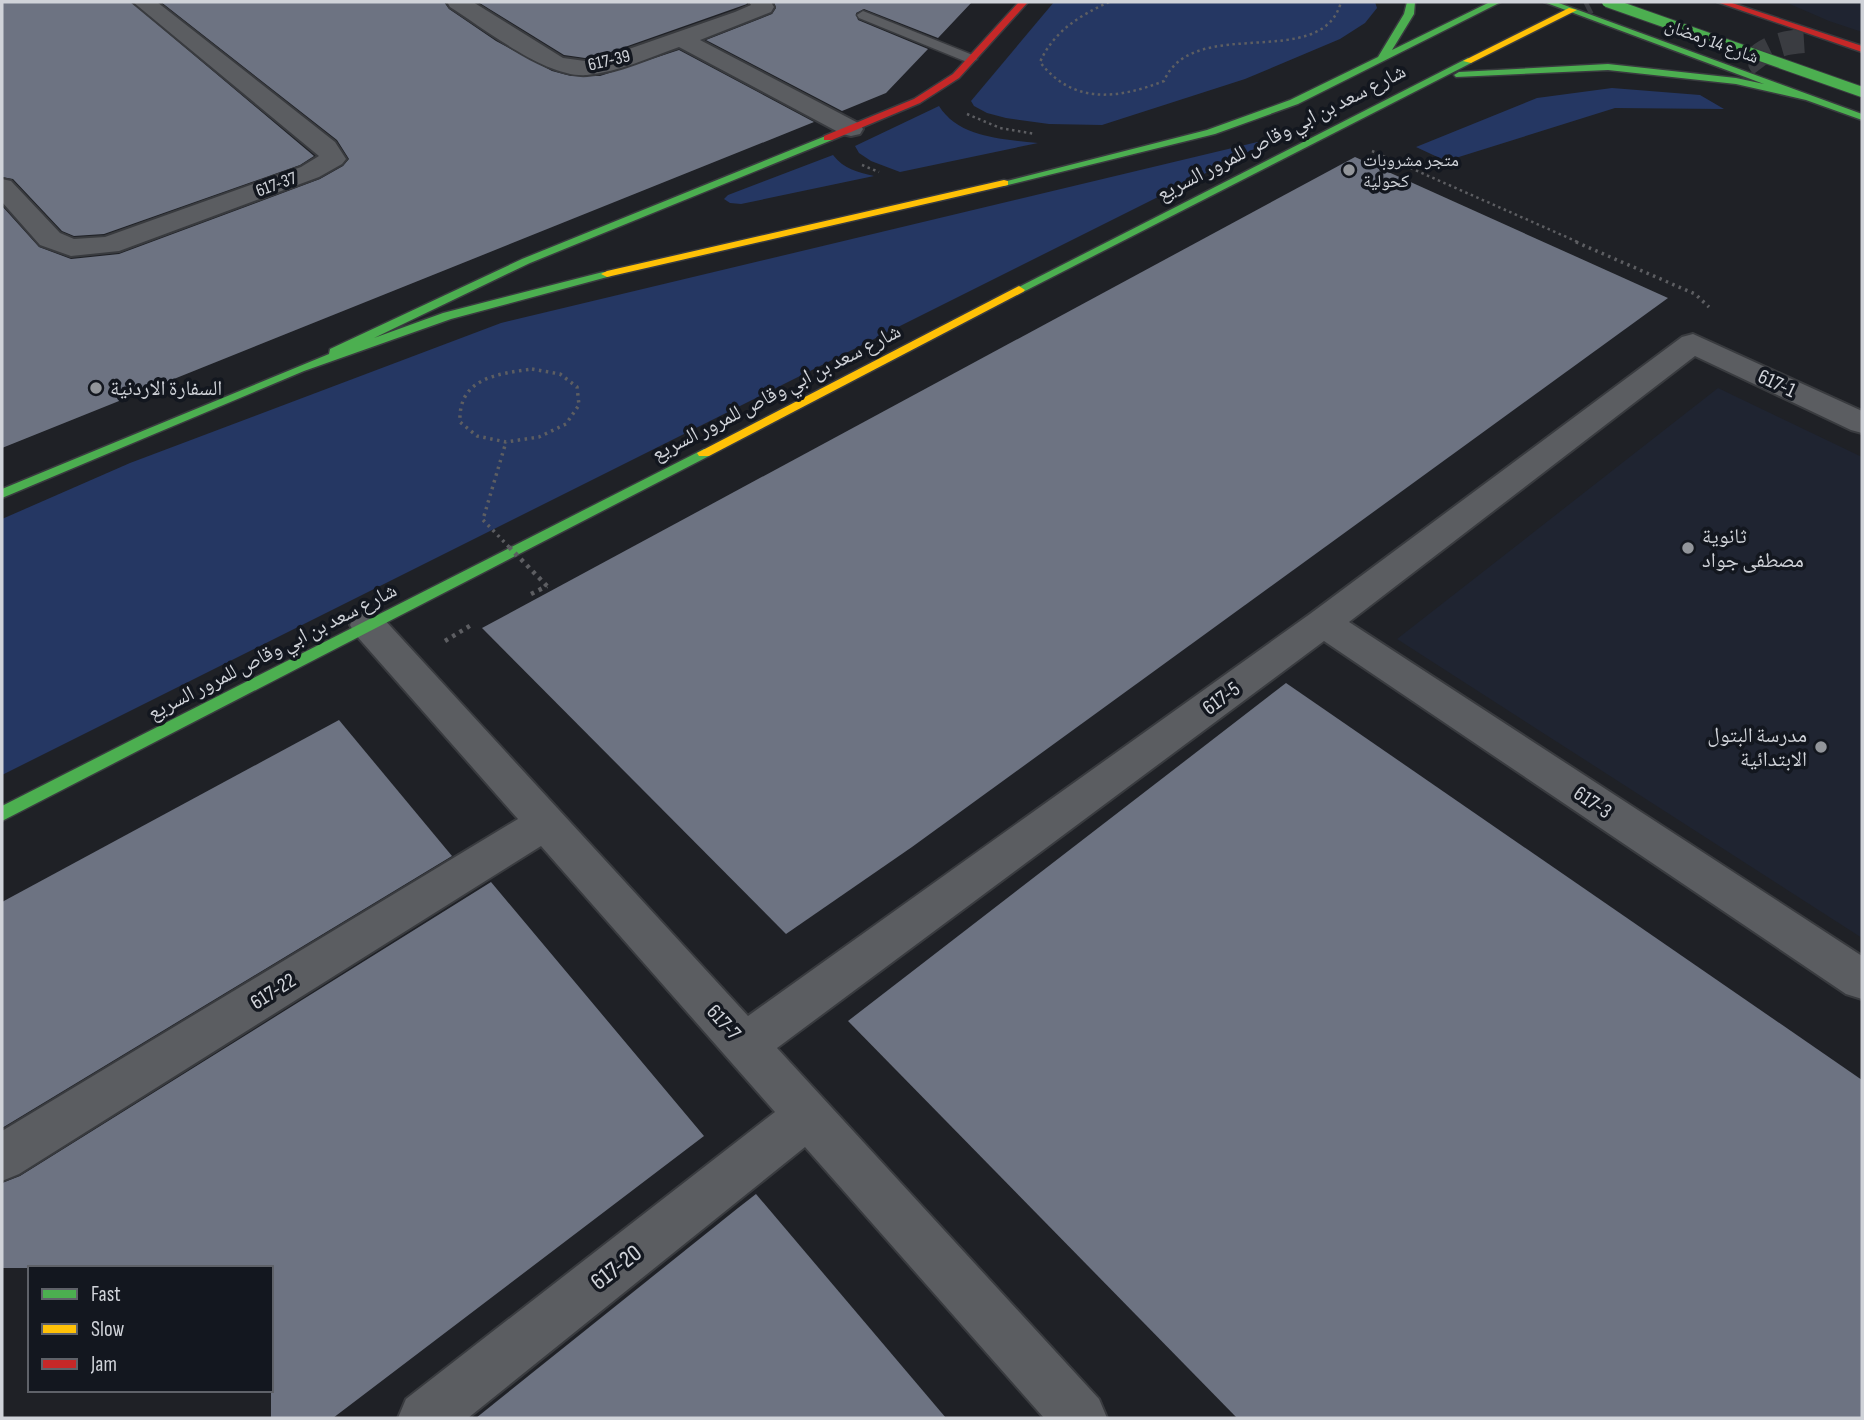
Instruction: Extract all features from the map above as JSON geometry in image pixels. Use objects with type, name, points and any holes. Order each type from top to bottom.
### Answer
[{"type":"main road","points":[[300,368],[526,261],[917,101],[956,76],[1024,2]]},
{"type":"main road","points":[[1383,57],[1409,15],[1411,2]]},
{"type":"main road","name":"شارع سعد بن ابي وقاص للمرور السريع","points":[[2,494],[300,368],[447,316],[519,295],[1199,136],[1294,102],[1497,2]]},
{"type":"main road","name":"شارع 14 رمضان","points":[[1548,2],[1578,7],[1862,117]]},
{"type":"main road","points":[[1607,2],[1862,92]]},
{"type":"main road","name":"شارع 14 رمضان","points":[[1721,2],[1862,48]]},
{"type":"main road","points":[[1775,2],[1862,48]]},
{"type":"main road","name":"شارع سعد بن ابي وقاص للمرور السريع","points":[[2,814],[1432,78],[1578,7]]},
{"type":"main road","points":[[1804,41],[1862,48]]},
{"type":"main road","points":[[1432,78],[1497,71],[1608,67],[1736,81],[1815,99]]},
{"type":"main road","points":[[1763,68],[1778,83],[1796,92]]},
{"type":"street","name":"617-37","points":[[2,187],[50,240],[71,248],[109,245],[310,172],[333,159],[326,148],[144,2]]},
{"type":"street","name":"617-39","points":[[458,2],[557,64],[585,68],[611,63],[743,17],[764,7],[760,2]]},
{"type":"street","points":[[682,39],[851,129]]},
{"type":"street","name":"617-1","points":[[1693,343],[1862,423]]},
{"type":"street","name":"617-5","points":[[745,1045],[1323,623],[1693,343]]},
{"type":"street","name":"617-3","points":[[1323,623],[1862,980]]},
{"type":"street","name":"617-7","points":[[368,625],[1080,1418]]},
{"type":"street","name":"617-22","points":[[2,1158],[545,823]]},
{"type":"street","name":"617-20","points":[[425,1418],[807,1116]]},
{"type":"lane","points":[[863,15],[971,59]]},
{"type":"path","points":[[1110,2],[1063,28],[1046,44],[1040,62],[1047,75],[1059,85],[1083,93],[1142,91],[1164,81],[1171,66],[1188,55],[1210,48],[1308,35],[1338,13],[1341,2]]},
{"type":"path","points":[[966,113],[982,123],[1008,131],[1046,136]]},
{"type":"path","points":[[1328,132],[1695,294],[1706,302],[1714,319],[1711,327],[1693,343]]},
{"type":"path","points":[[532,369],[560,374],[578,387],[579,405],[566,424],[539,437],[506,442],[477,436],[460,422],[460,403],[475,386],[501,373],[532,369]]},
{"type":"path","points":[[506,442],[483,520],[547,586],[525,597]]},
{"type":"path","points":[[405,665],[481,619]]},
{"type":"shaded area","points":[[1054,2],[1375,2],[1377,8],[1365,23],[1340,39],[1245,79],[1102,125],[1049,124],[1006,118],[974,106],[971,101]]},
{"type":"shaded area","points":[[1785,2],[1862,2],[1862,32],[1829,21]]},
{"type":"shaded area","points":[[1612,88],[1700,95],[1724,109],[1615,108],[1446,161],[1416,147],[1537,98]]},
{"type":"shaded area","points":[[939,106],[948,117],[970,131],[997,138],[1038,143],[900,172],[871,161],[859,153],[855,146]]},
{"type":"shaded area","points":[[1278,137],[2,775],[2,519],[130,463],[501,323]]},
{"type":"shaded area","points":[[833,155],[846,167],[874,176],[741,204],[730,203],[724,199],[728,195]]},
{"type":"shaded area","name":"ثانوية مصطفى جواد","points":[[1718,388],[1862,457],[1862,938],[1397,639]]},
{"type":"building","points":[[2,2],[131,2],[314,156],[300,165],[104,234],[74,236],[62,231],[13,179],[2,177]]},
{"type":"building","points":[[161,2],[444,2],[449,9],[496,41],[552,71],[571,76],[600,76],[679,50],[814,122],[2,448],[2,206],[39,247],[71,259],[119,254],[320,179],[343,166],[349,159],[337,140]]},
{"type":"building","points":[[478,2],[747,4],[605,54],[585,58],[564,55]]},
{"type":"building","points":[[774,2],[972,2],[938,38],[864,9],[856,13],[858,20],[928,49],[886,93],[842,111],[706,40],[772,14],[776,8]]},
{"type":"building","points":[[1355,157],[1668,298],[912,847],[786,934],[482,628]]},
{"type":"building","points":[[1286,683],[1862,1080],[1862,1418],[1237,1418],[848,1021]]},
{"type":"building","points":[[339,720],[452,856],[2,1128],[2,902]]},
{"type":"building","points":[[491,882],[704,1136],[333,1418],[271,1418],[273,1266],[2,1268],[2,1183],[20,1176]]},
{"type":"building","points":[[756,1194],[946,1418],[476,1418],[738,1208]]},
{"type":"tunnel","points":[[1584,4],[1588,2]]},
{"type":"tunnel","points":[[1763,67],[1760,63],[1761,54],[1781,44],[1804,41]]},
{"type":"traffic: fast","points":[[1383,57],[1409,14],[1411,2]]},
{"type":"traffic: fast","points":[[1004,183],[1211,132],[1294,102],[1497,2]]},
{"type":"traffic: fast","points":[[1548,2],[1862,117]]},
{"type":"traffic: fast","points":[[1607,2],[1862,92]]},
{"type":"traffic: fast","points":[[1019,290],[1468,61]]},
{"type":"traffic: fast","points":[[1459,75],[1608,67],[1736,81],[1815,99]]},
{"type":"traffic: fast","points":[[334,352],[526,261],[828,138]]},
{"type":"traffic: fast","points":[[2,494],[300,368],[447,316],[607,274]]},
{"type":"traffic: fast","points":[[2,814],[704,453]]},
{"type":"traffic: slow","points":[[1468,61],[1572,10]]},
{"type":"traffic: slow","points":[[607,274],[1004,183]]},
{"type":"traffic: slow","points":[[704,453],[1019,290]]},
{"type":"traffic: jam","points":[[828,138],[917,101],[956,76],[1024,2]]},
{"type":"traffic: jam","points":[[1721,2],[1862,49]]},
{"type":"place","name":"متجر مشروبات كحولية","points":[[1349,170]]},
{"type":"place","name":"السفارة الاردنية","points":[[96,388]]},
{"type":"place","name":"ثانوية مصطفى جواد","points":[[1688,548]]},
{"type":"place","name":"مدرسة البتول الابتدائية","points":[[1821,747]]}]
